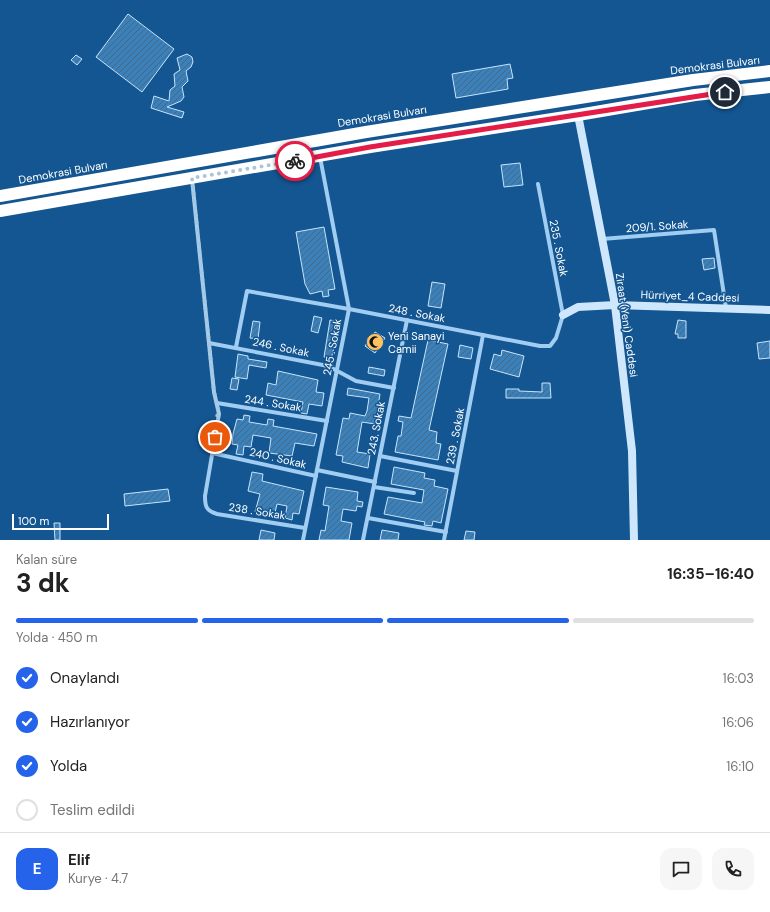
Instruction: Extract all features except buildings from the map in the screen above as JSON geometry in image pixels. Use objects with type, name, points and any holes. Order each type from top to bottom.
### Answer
[{"type":"highway","name":"Demokrasi Bulvarı","points":[[0,196],[366,132],[693,80],[770,71]]},
{"type":"highway","points":[[0,211],[320,157],[370,147],[578,116],[695,95],[770,87]]},
{"type":"street","name":"Ziraat (Yeni) Caddesi","points":[[578,116],[615,305],[632,451],[634,540]]},
{"type":"street","name":"245 . Sokak","points":[[303,540],[349,309],[320,157]]},
{"type":"street","points":[[192,178],[214,392],[218,414],[212,453]]},
{"type":"street","name":"235 . Sokak","points":[[538,184],[563,315]]},
{"type":"street","name":"209/1. Sokak","points":[[602,239],[714,230],[726,308]]},
{"type":"street","name":"248 . Sokak","points":[[236,347],[247,291],[540,346],[550,346],[556,338],[563,315]]},
{"type":"street","name":"Hürriyet_4 Caddesi","points":[[563,315],[578,306],[615,305],[770,310]]},
{"type":"street","name":"243. Sokak","points":[[363,540],[407,320]]},
{"type":"street","name":"239 . Sokak","points":[[444,540],[483,335]]},
{"type":"street","name":"246 . Sokak","points":[[209,343],[328,366],[356,381],[394,388]]},
{"type":"street","name":"244 . Sokak","points":[[217,403],[327,421]]},
{"type":"street","name":"240 . Sokak","points":[[212,453],[316,476]]},
{"type":"street","name":"238 . Sokak","points":[[212,453],[205,496],[207,510],[217,514],[305,528]]},
{"type":"street","points":[[380,456],[457,471]]},
{"type":"street","name":"240 . Sokak","points":[[317,470],[374,485],[414,493]]},
{"type":"street","points":[[368,518],[446,532]]},
{"type":"way so far","points":[[215,437],[218,421],[218,409],[214,392],[192,178],[295,161]]},
{"type":"place","name":"Yeni Sanayi Camii","points":[[375,342]]},
{"type":"route","points":[[295,161],[370,147],[578,116],[695,95],[725,92]]}]
